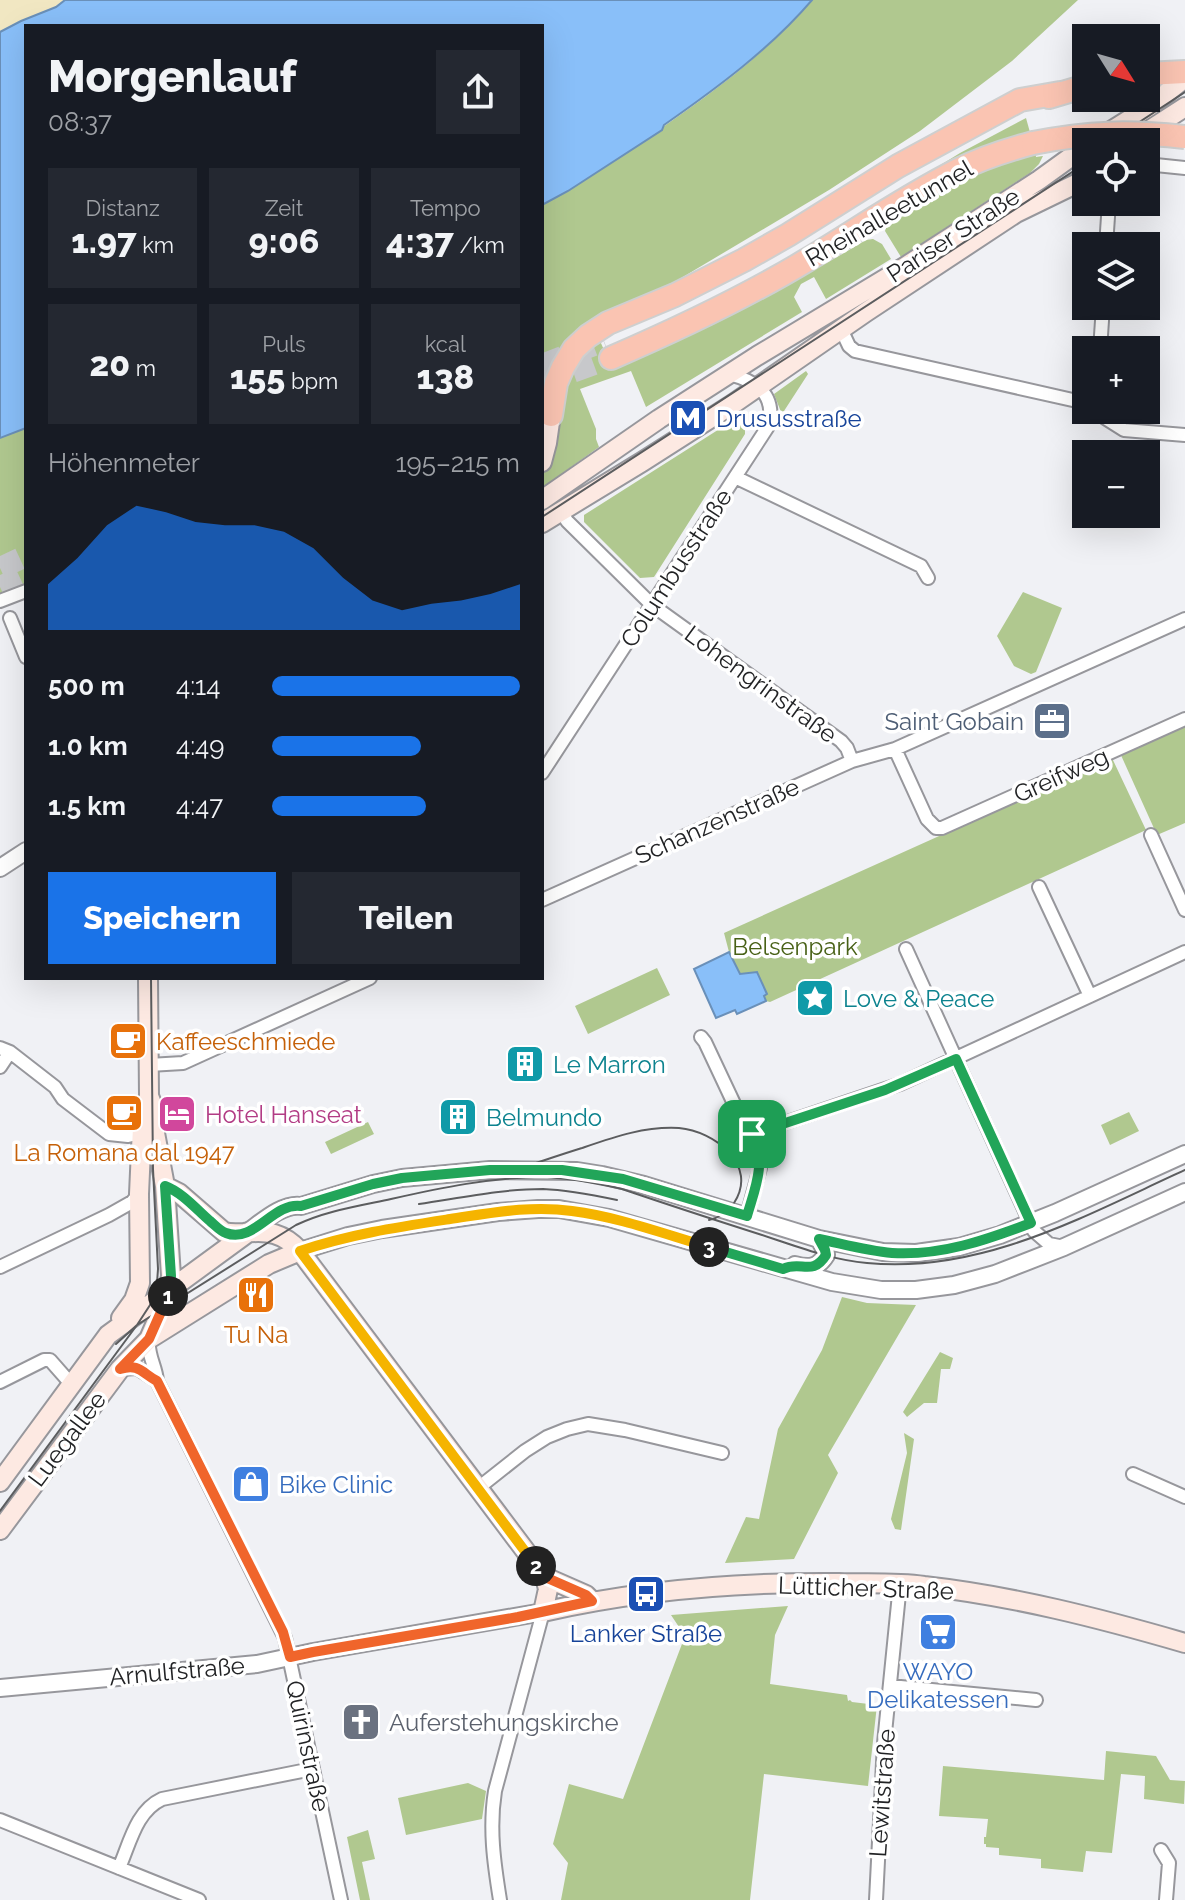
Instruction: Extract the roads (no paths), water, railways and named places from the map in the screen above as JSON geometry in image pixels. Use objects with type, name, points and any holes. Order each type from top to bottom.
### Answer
[{"type":"highway","points":[[1160,80],[1183,90]]},
{"type":"highway","points":[[546,410],[563,367],[574,349],[608,323],[675,295],[744,260],[898,166],[1020,100],[1072,89]]},
{"type":"highway","name":"Rheinalleetunnel","points":[[1072,89],[1023,108],[985,128],[816,234],[607,349],[685,325],[806,261],[961,168],[995,154],[1033,143],[1093,133],[1185,137]]},
{"type":"main road","points":[[1115,128],[1183,90]]},
{"type":"main road","points":[[1131,128],[1183,90]]},
{"type":"main road","points":[[1145,128],[1183,90]]},
{"type":"main road","name":"Pariser Straße","points":[[544,499],[659,419],[903,268],[1072,156]]},
{"type":"main road","name":"Pariser Straße","points":[[544,522],[654,455],[1016,213],[1072,184]]},
{"type":"main road","points":[[818,320],[841,329]]},
{"type":"main road","points":[[544,454],[547,443],[546,410]]},
{"type":"main road","points":[[108,1335],[130,1308],[140,1283],[142,1127],[149,1096],[148,980]]},
{"type":"main road","points":[[149,1096],[154,1109],[165,1186],[171,1276],[170,1290],[149,1339]]},
{"type":"main road","points":[[165,1186],[179,1193],[224,1232],[272,1233],[285,1237],[300,1251],[545,1577],[548,1589],[543,1612]]},
{"type":"main road","name":"Luegallee","points":[[0,1482],[108,1335],[248,1232]]},
{"type":"main road","name":"Luegallee","points":[[0,1530],[120,1369],[149,1339],[269,1264],[300,1251]]},
{"type":"main road","points":[[545,1577],[586,1595],[592,1601]]},
{"type":"main road","name":"Lütticher Straße","points":[[543,1612],[592,1601],[755,1584],[922,1585],[1059,1608],[1185,1643]]},
{"type":"street","points":[[1160,165],[1185,168]]},
{"type":"street","points":[[841,329],[855,351],[1072,400]]},
{"type":"street","points":[[729,374],[751,380],[759,386]]},
{"type":"street","name":"Columbusstraße","points":[[544,770],[769,425],[770,407],[759,386]]},
{"type":"street","points":[[1113,424],[1124,430],[1185,435]]},
{"type":"street","points":[[735,477],[921,566],[928,578]]},
{"type":"street","name":"Lohengrinstraße","points":[[561,511],[567,521],[652,605],[841,741],[852,761]]},
{"type":"street","points":[[0,601],[24,592]]},
{"type":"street","points":[[10,618],[24,652]]},
{"type":"street","name":"Schanzenstraße","points":[[544,899],[852,761],[895,749],[1185,619]]},
{"type":"street","name":"Greifweg","points":[[895,749],[927,819],[936,828],[942,828],[1185,719]]},
{"type":"street","points":[[544,747],[554,754]]},
{"type":"street","points":[[1151,835],[1185,910]]},
{"type":"street","points":[[0,868],[24,852]]},
{"type":"street","points":[[1039,887],[1090,996]]},
{"type":"street","points":[[906,949],[1034,1231],[1057,1247],[1064,1247]]},
{"type":"street","points":[[752,1134],[885,1090],[1185,952]]},
{"type":"street","points":[[149,1065],[183,1063],[366,980]]},
{"type":"street","points":[[701,1037],[744,1125],[752,1134],[760,1156],[760,1168],[747,1216]]},
{"type":"street","points":[[0,1067],[5,1050],[55,1087],[63,1099],[109,1134],[128,1136],[136,1134],[142,1127]]},
{"type":"street","points":[[248,1232],[293,1205],[301,1206],[402,1178],[490,1170],[562,1170],[623,1179],[819,1239],[883,1252],[916,1253],[978,1242],[1031,1223],[1185,1154]]},
{"type":"street","points":[[300,1251],[335,1239],[382,1229],[498,1212],[538,1209],[574,1211],[609,1218],[832,1282],[881,1290],[916,1290],[974,1280],[1064,1247],[1185,1192]]},
{"type":"street","points":[[0,1267],[109,1215],[132,1202],[139,1194]]},
{"type":"street","points":[[285,1237],[287,1223],[301,1206]]},
{"type":"street","points":[[109,1215],[121,1215],[139,1225]]},
{"type":"street","points":[[783,1269],[792,1264],[807,1268],[819,1265],[826,1255],[819,1239]]},
{"type":"street","name":"Quirinstraße","points":[[149,1339],[149,1356],[157,1381],[283,1632],[341,1900]]},
{"type":"street","points":[[0,1382],[44,1360],[50,1360],[72,1385]]},
{"type":"street","points":[[120,1369],[137,1368],[157,1381]]},
{"type":"street","points":[[477,1489],[547,1437],[588,1424],[722,1453]]},
{"type":"street","points":[[1133,1474],[1185,1497]]},
{"type":"street","name":"Lewitstraße","points":[[876,1900],[883,1755],[900,1584]]},
{"type":"street","points":[[500,1900],[491,1836],[492,1809],[543,1612]]},
{"type":"street","name":"Arnulfstraße","points":[[0,1688],[257,1664],[543,1612]]},
{"type":"street","points":[[890,1686],[1036,1700]]},
{"type":"street","points":[[119,1868],[140,1817],[153,1803],[312,1769]]},
{"type":"street","points":[[0,1820],[199,1900]]},
{"type":"street","points":[[1161,1850],[1169,1863],[1166,1900]]},
{"type":"water","points":[[65,0],[812,0],[761,51],[664,125],[662,130],[544,204],[544,24],[24,24],[24,429],[0,438],[0,32]]},
{"type":"water","points":[[729,952],[740,974],[757,972],[767,994],[764,996],[766,1001],[737,1014],[735,1010],[716,1018],[694,969]]},
{"type":"tunnel","points":[[544,364],[604,341]]},
{"type":"tunnel","points":[[544,382],[611,358]]},
{"type":"tunnel","points":[[0,568],[24,557]]},
{"type":"tunnel","points":[[0,587],[24,576]]},
{"type":"tram line","points":[[1130,128],[1185,92]]},
{"type":"tram line","points":[[544,516],[1072,172]]},
{"type":"tram line","points":[[0,1511],[152,1302],[158,1269],[153,1169],[151,980]]},
{"type":"tram line","points":[[505,1173],[630,1133],[679,1128],[718,1143],[737,1163],[741,1176],[734,1203],[723,1214],[709,1220]]},
{"type":"tram line","points":[[116,1344],[137,1325],[296,1225],[342,1209],[466,1184],[543,1177],[593,1183],[622,1189],[827,1256],[867,1263],[910,1264],[951,1260],[1031,1238],[1185,1170]]},
{"type":"tram line","points":[[419,1204],[527,1189],[617,1200]]},
{"type":"place","name":"Drususstraße","points":[[688,418]]},
{"type":"place","name":"Saint Gobain","points":[[1052,721]]},
{"type":"place","name":"Love & Peace","points":[[815,998]]},
{"type":"place","name":"Kaffeeschmiede","points":[[128,1041]]},
{"type":"place","name":"Le Marron","points":[[525,1064]]},
{"type":"place","name":"La Romana dal 1947","points":[[124,1113]]},
{"type":"place","name":"Hotel Hanseat","points":[[177,1114]]},
{"type":"place","name":"Belmundo","points":[[458,1117]]},
{"type":"place","name":"Tu Na","points":[[256,1295]]},
{"type":"place","name":"Bike Clinic","points":[[251,1484]]},
{"type":"place","name":"Lanker Straße","points":[[646,1594]]},
{"type":"place","name":"WAYO Delikatessen","points":[[938,1632]]},
{"type":"place","name":"Auferstehungskirche","points":[[361,1722]]},
{"type":"park label","name":"Belsenpark","points":[[795,946]]}]
